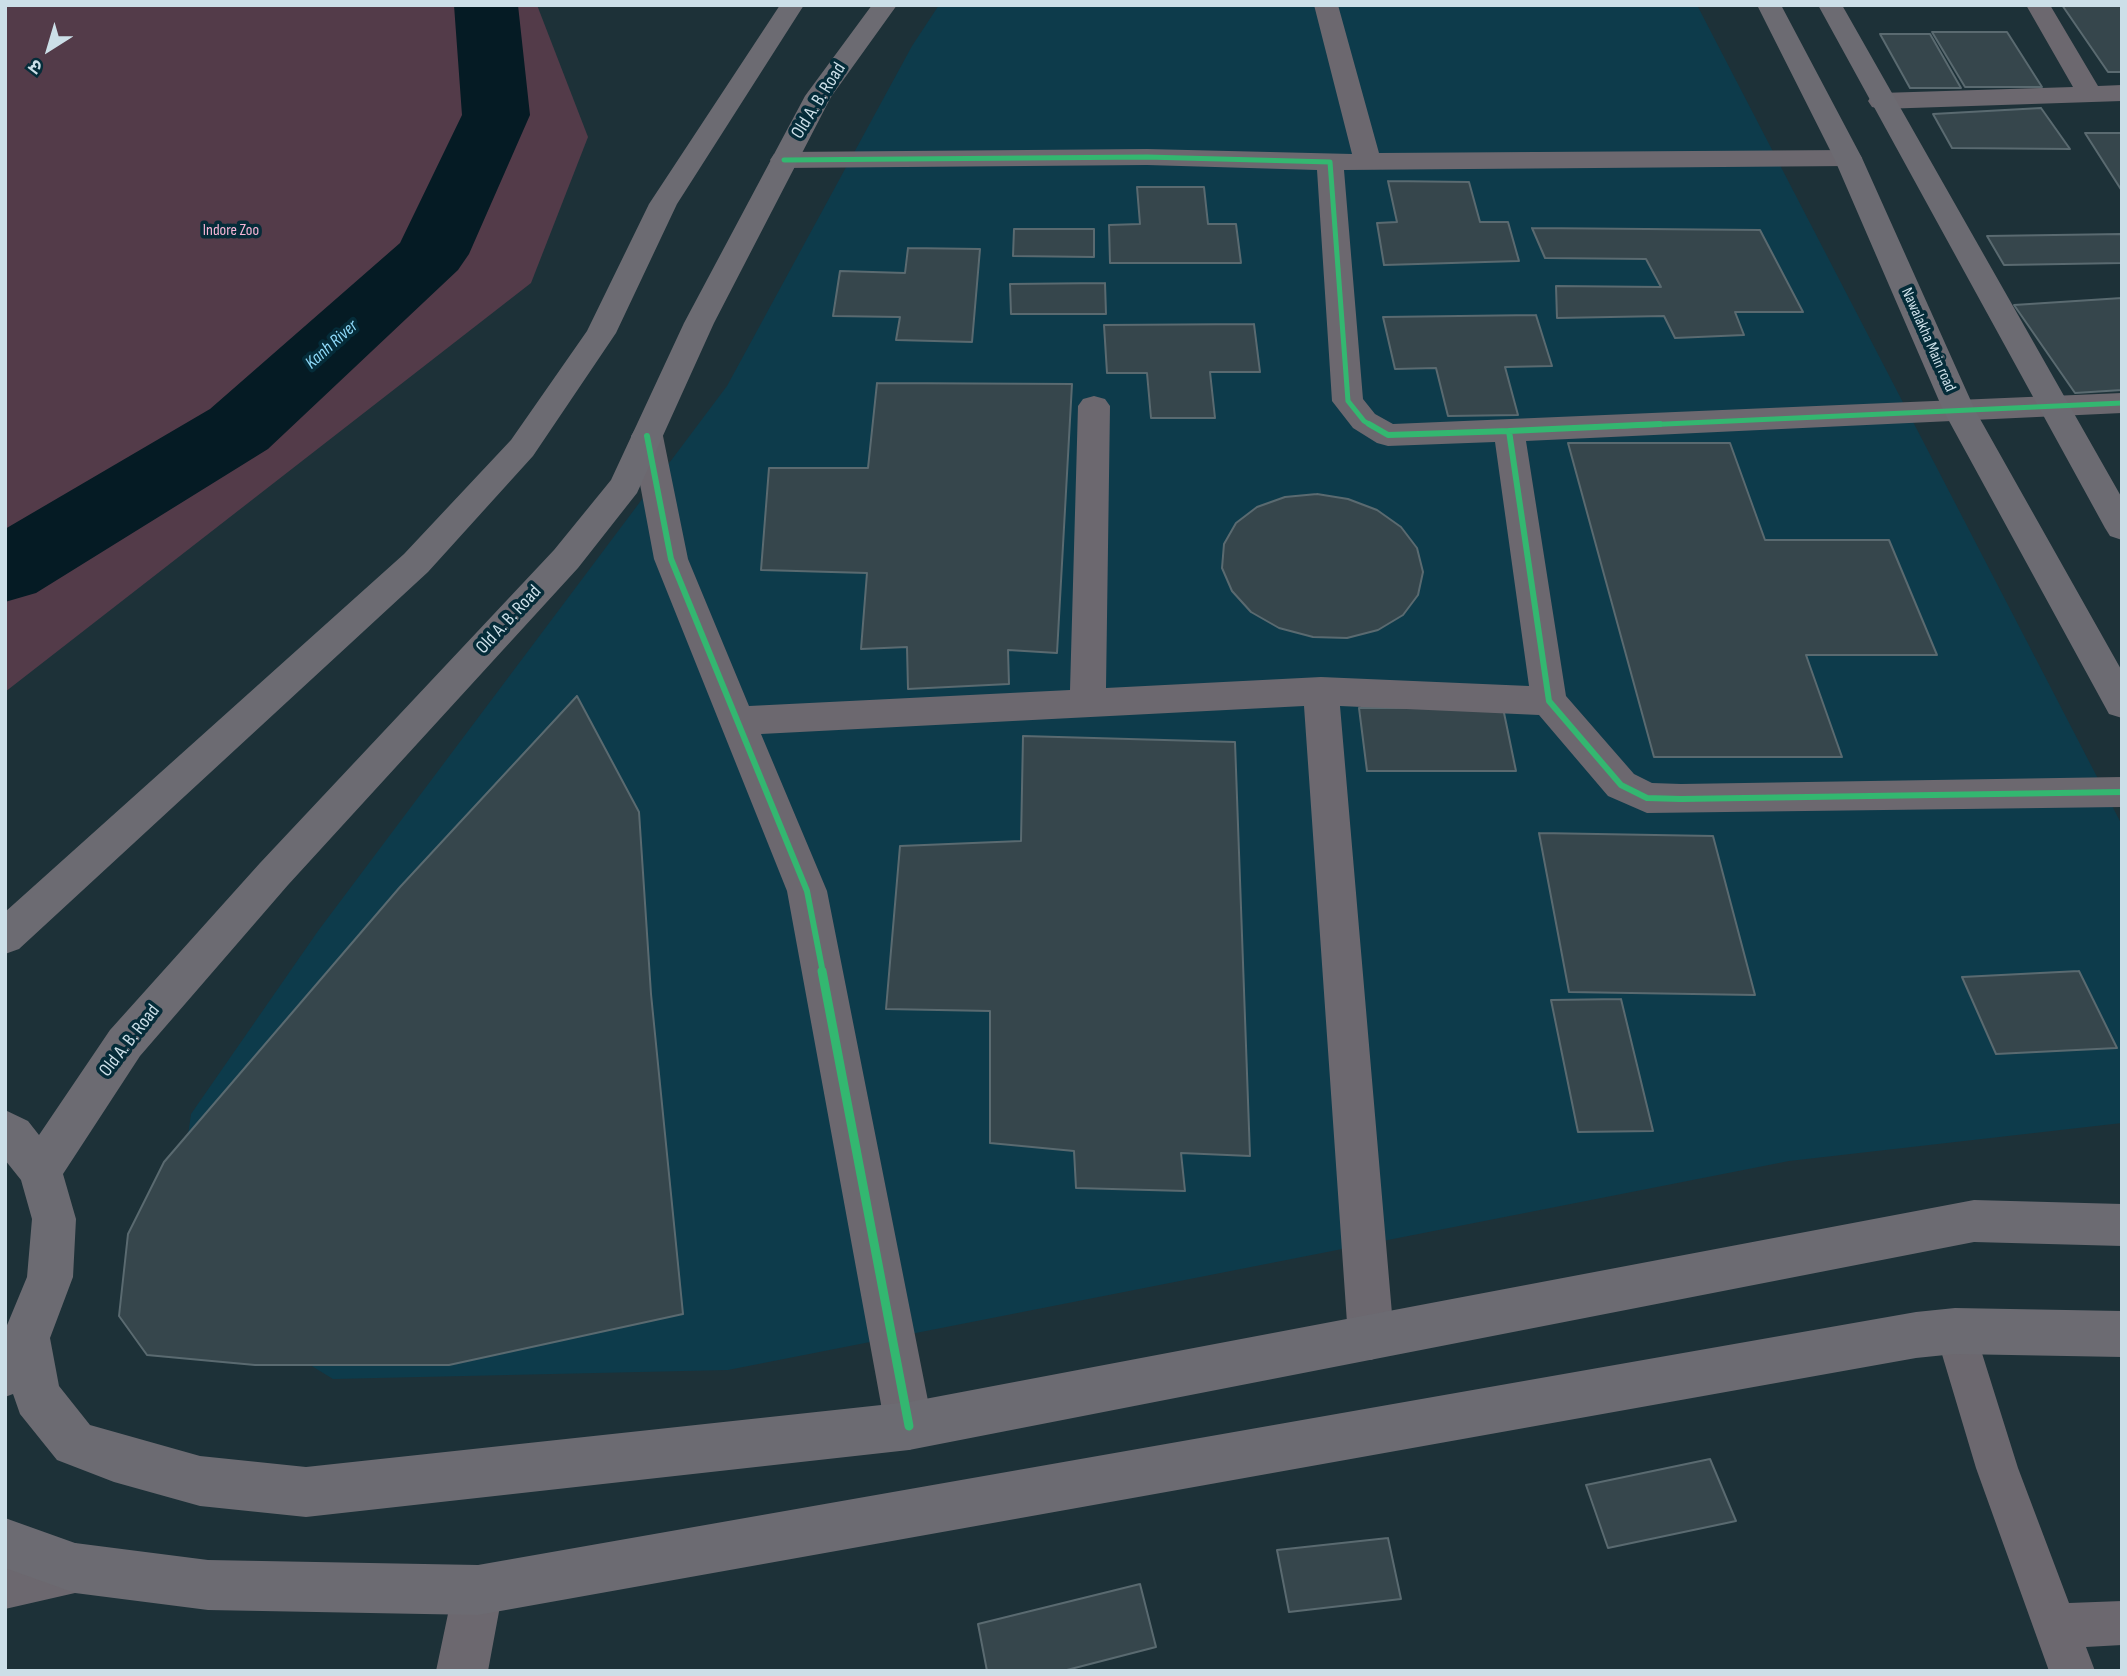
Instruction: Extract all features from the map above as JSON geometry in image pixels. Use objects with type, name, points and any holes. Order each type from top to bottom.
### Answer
[{"type":"main road","points":[[5,937],[416,563],[522,449],[601,333],[663,204],[792,5]]},
{"type":"main road","name":"Old A. B. Road","points":[[40,1171],[125,1043],[274,874],[565,559],[625,485],[699,323],[783,160],[818,96],[885,5]]},
{"type":"main road","name":"Nawalakha Main road","points":[[1769,5],[1848,158],[1959,410],[2122,704]]},
{"type":"main road","points":[[1830,5],[1881,101],[2056,406],[2122,528]]},
{"type":"main road","points":[[5,1130],[13,1135],[40,1171],[54,1220],[50,1277],[16,1356],[37,1397],[74,1443],[114,1458],[200,1481],[306,1492],[909,1426],[1974,1221],[2122,1225]]},
{"type":"main road","points":[[5,1543],[75,1568],[208,1584],[478,1590],[1888,1339],[1955,1331],[2122,1334]]},
{"type":"street","points":[[1326,5],[1368,162]]},
{"type":"street","points":[[2038,5],[2091,94]]},
{"type":"street","points":[[1881,101],[2122,93]]},
{"type":"street","points":[[783,160],[1147,157],[1330,163],[1848,158]]},
{"type":"street","points":[[1330,163],[1348,401],[1364,421],[1388,435],[2122,403]]},
{"type":"street","points":[[1088,701],[1094,406]]},
{"type":"street","points":[[1509,431],[1549,701],[1621,786],[1647,798],[2122,792]]},
{"type":"street","points":[[647,436],[671,559],[807,891],[909,1426]]},
{"type":"street","points":[[738,721],[1321,691],[1549,701]]},
{"type":"street","points":[[1321,691],[1371,1337]]},
{"type":"street","points":[[5,1584],[75,1568]]},
{"type":"street","points":[[462,1671],[478,1590]]},
{"type":"lane","points":[[1955,1331],[1997,1468],[2072,1671]]},
{"type":"lane","points":[[2057,1626],[2122,1623]]},
{"type":"shaded area","points":[[939,5],[1697,5],[2122,825],[2122,1123],[1789,1161],[728,1370],[333,1379],[168,1278],[191,1114],[318,931],[727,386],[912,46]]},
{"type":"green space","name":"Indore Zoo","points":[[5,5],[537,5],[588,137],[531,283],[5,692]]},
{"type":"building","points":[[2062,5],[2122,5],[2122,72],[2108,72]]},
{"type":"building","points":[[1932,32],[2007,32],[2042,87],[1965,87]]},
{"type":"building","points":[[1880,34],[1930,34],[1961,88],[1910,88]]},
{"type":"building","points":[[2041,108],[2070,149],[1952,148],[1933,114]]},
{"type":"building","points":[[2085,133],[2122,133],[2122,191]]},
{"type":"building","points":[[1388,181],[1469,182],[1480,222],[1508,222],[1519,261],[1384,265],[1377,223],[1397,222]]},
{"type":"building","points":[[1137,187],[1204,187],[1208,224],[1236,224],[1241,263],[1110,263],[1109,225],[1140,224]]},
{"type":"building","points":[[1532,228],[1760,230],[1803,312],[1735,312],[1744,335],[1675,338],[1664,316],[1557,318],[1556,286],[1661,287],[1646,259],[1545,258]]},
{"type":"building","points":[[1014,229],[1094,229],[1094,257],[1013,256]]},
{"type":"building","points":[[2122,234],[2122,263],[2004,265],[1987,236]]},
{"type":"building","points":[[908,248],[980,249],[972,342],[896,340],[900,317],[833,316],[840,271],[905,273]]},
{"type":"building","points":[[1105,283],[1106,314],[1011,314],[1010,284]]},
{"type":"building","points":[[2122,298],[2122,390],[2075,393],[2014,305]]},
{"type":"building","points":[[1536,315],[1552,366],[1505,367],[1518,415],[1448,416],[1436,368],[1395,369],[1383,317]]},
{"type":"building","points":[[1254,324],[1260,372],[1210,372],[1215,418],[1151,418],[1147,373],[1107,373],[1104,325]]},
{"type":"building","points":[[877,383],[1072,384],[1057,653],[1008,650],[1009,684],[908,689],[907,647],[861,649],[867,573],[761,570],[769,468],[868,468]]},
{"type":"building","points":[[1568,443],[1730,443],[1765,540],[1889,540],[1937,655],[1806,655],[1842,757],[1654,757]]},
{"type":"building","points":[[1317,494],[1348,499],[1377,510],[1401,527],[1417,548],[1423,572],[1418,595],[1403,615],[1378,630],[1347,638],[1313,637],[1279,628],[1251,612],[1232,591],[1222,568],[1224,544],[1236,523],[1257,507],[1285,497]]},
{"type":"building","points":[[577,696],[639,812],[651,994],[683,1314],[449,1365],[255,1365],[147,1355],[119,1316],[128,1234],[164,1162],[400,887]]},
{"type":"building","points":[[1359,708],[1503,708],[1516,771],[1367,771]]},
{"type":"building","points":[[1023,736],[1235,742],[1250,1156],[1181,1153],[1185,1191],[1076,1188],[1074,1151],[990,1143],[990,1011],[886,1009],[900,846],[1021,841]]},
{"type":"building","points":[[1539,833],[1713,836],[1755,995],[1569,992]]},
{"type":"building","points":[[2079,971],[2117,1048],[1996,1054],[1962,977]]},
{"type":"building","points":[[1621,999],[1653,1131],[1578,1132],[1551,1000]]},
{"type":"building","points":[[1710,1459],[1736,1521],[1608,1548],[1586,1485]]},
{"type":"building","points":[[1388,1538],[1401,1599],[1289,1612],[1277,1550]]},
{"type":"building","points":[[1140,1584],[1156,1647],[1063,1671],[987,1671],[978,1624]]},
{"type":"waterway","name":"Kanh River","points":[[5,570],[239,429],[432,254],[496,115],[486,5]]},
{"type":"cycle path","points":[[784,160],[1147,157],[1330,162],[1348,401],[1364,421],[1388,435],[1509,431]]},
{"type":"cycle path","points":[[2122,403],[1509,431],[1549,701],[1621,785],[1647,798],[1681,799],[2122,792]]},
{"type":"cycle path","points":[[647,436],[671,559],[807,891],[909,1426]]}]
